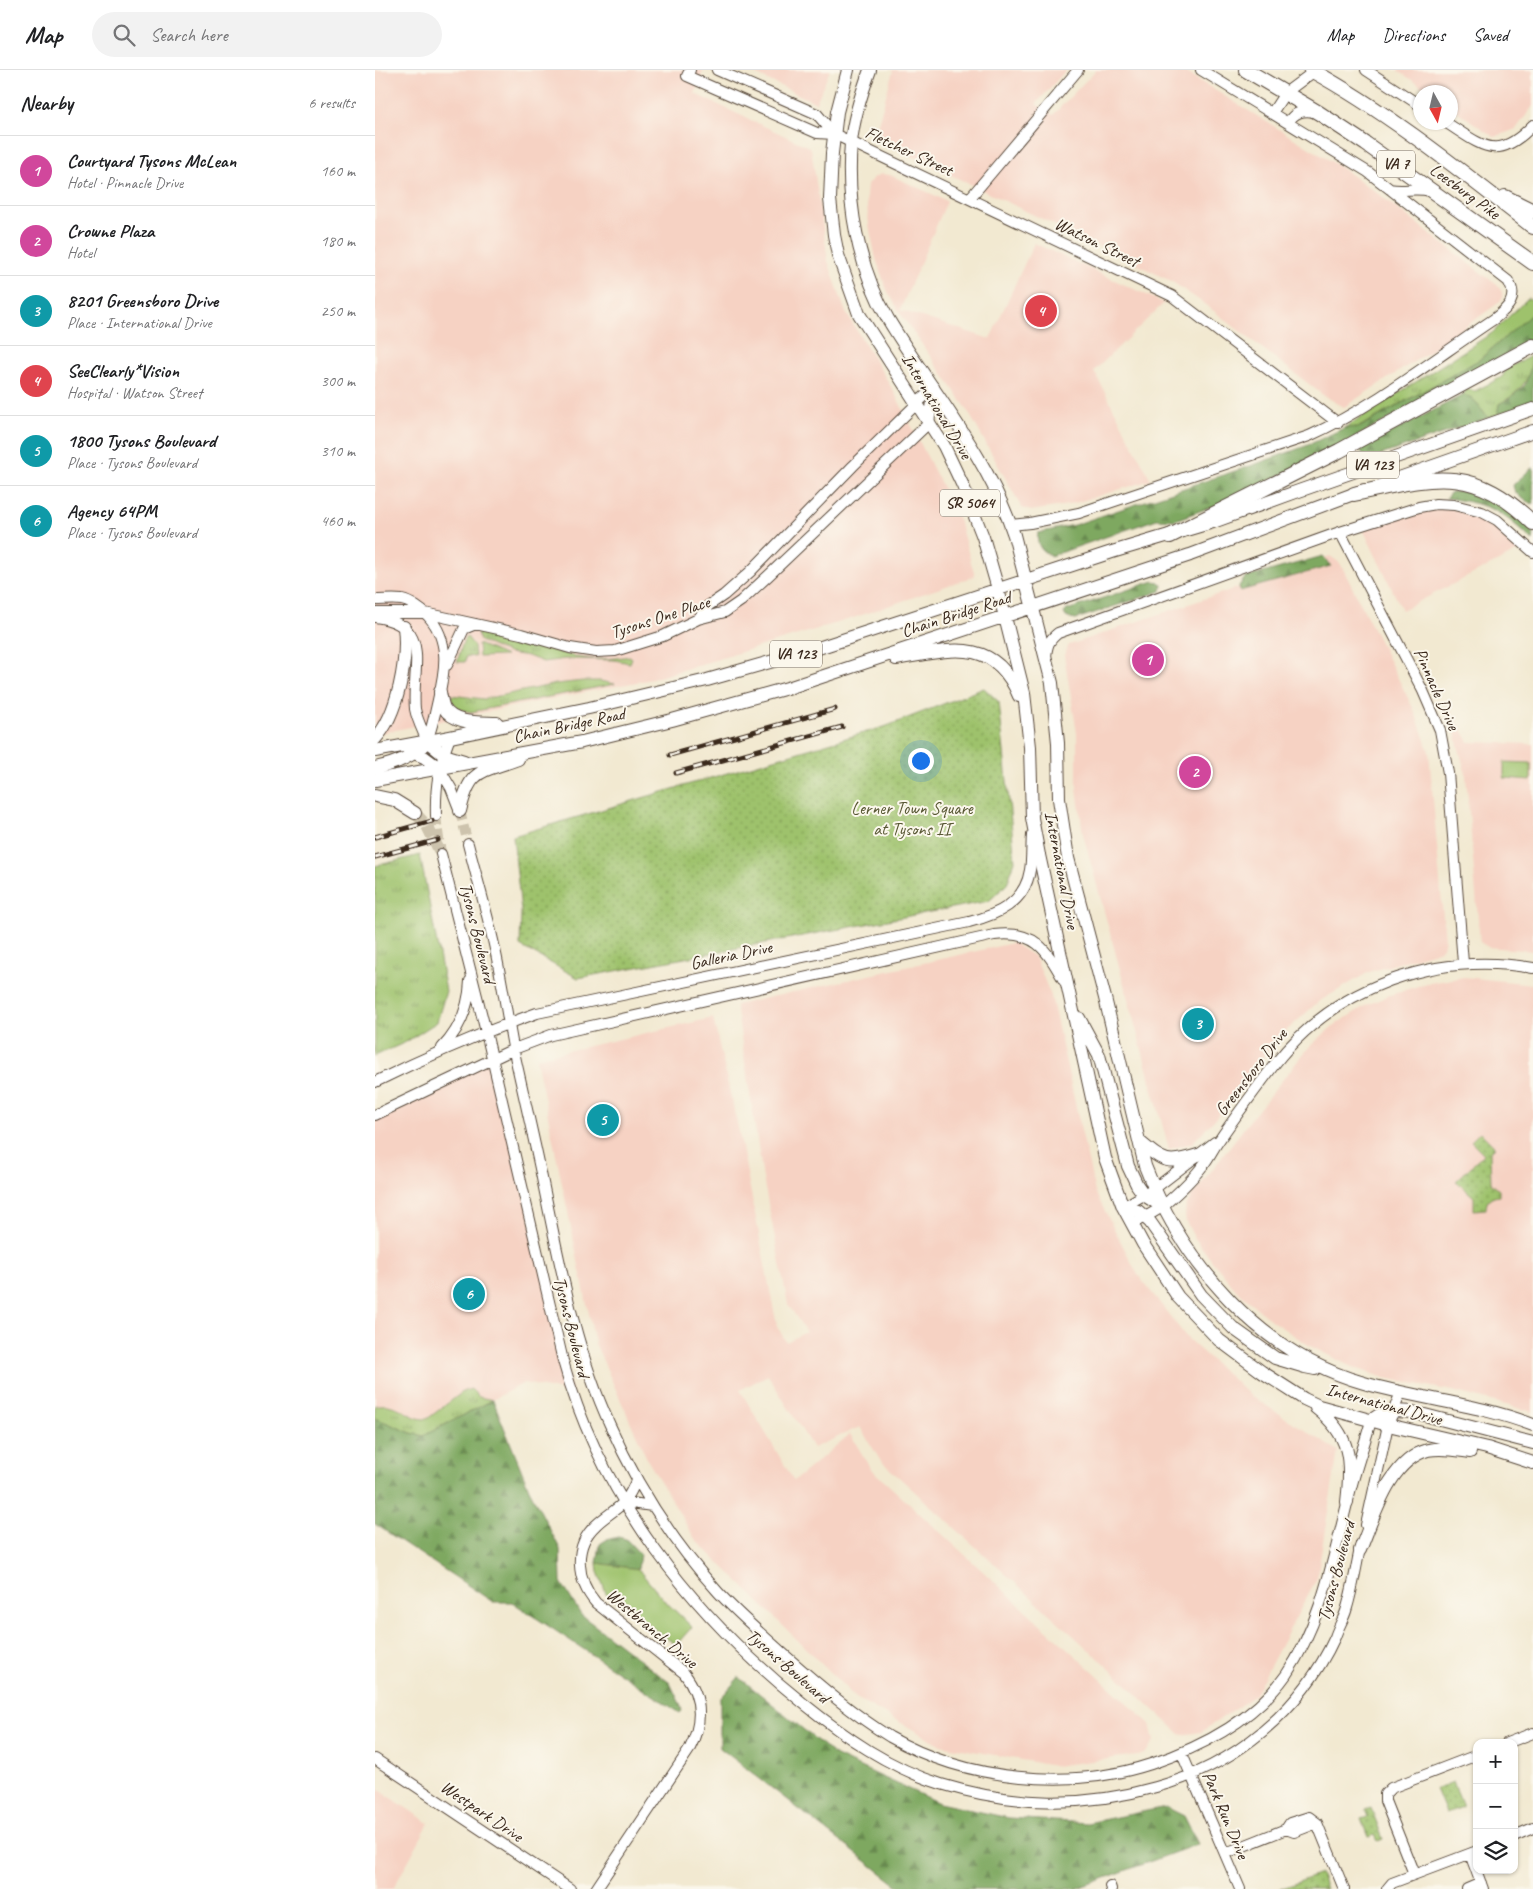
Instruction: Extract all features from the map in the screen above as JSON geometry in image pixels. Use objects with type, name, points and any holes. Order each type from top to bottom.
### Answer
[{"type":"highway","name":"Leesburg Pike","points":[[1246,70],[1319,113],[1402,168],[1533,264]]},
{"type":"highway","name":"Leesburg Pike","points":[[1314,71],[1411,133],[1533,227]]},
{"type":"highway","points":[[1479,184],[1533,211]]},
{"type":"highway","points":[[1170,536],[1339,451],[1533,346]]},
{"type":"highway","points":[[1354,494],[1414,481],[1445,478],[1458,480],[1486,488],[1505,498],[1533,523]]},
{"type":"main road","name":"International Drive","points":[[848,70],[837,112],[834,134],[831,200],[833,235],[838,255],[859,314],[944,446],[967,495],[983,537],[1024,693],[1032,818],[1105,1158],[1123,1207],[1178,1297],[1219,1340],[1262,1372],[1319,1406],[1371,1421],[1487,1448],[1528,1462]]},
{"type":"main road","name":"International Drive","points":[[870,70],[861,95],[851,142],[851,199],[854,228],[873,287],[888,318],[977,454],[1011,525],[1046,660],[1056,713],[1059,799],[1068,858],[1105,998],[1145,1166],[1149,1192],[1163,1207],[1190,1253],[1227,1297],[1248,1318],[1276,1340],[1305,1359],[1362,1383],[1486,1410],[1533,1425]]},
{"type":"main road","name":"Chain Bridge Road","points":[[375,751],[451,738],[707,680],[821,647],[1111,552],[1213,522],[1533,409]]},
{"type":"main road","name":"Chain Bridge Road","points":[[375,780],[583,742],[734,703],[859,665],[1190,555],[1354,494],[1533,431]]},
{"type":"main road","points":[[375,739],[382,732],[391,714],[400,681],[406,641],[404,627]]},
{"type":"main road","points":[[859,665],[933,653],[973,651],[996,662],[1003,669],[1014,684],[1027,717]]},
{"type":"main road","points":[[440,692],[444,708],[452,716],[465,721],[509,725]]},
{"type":"main road","points":[[375,768],[398,762],[415,754],[427,741],[443,755],[469,762]]},
{"type":"main road","points":[[460,811],[464,794],[470,781],[481,772],[583,742]]},
{"type":"main road","points":[[391,748],[405,749],[424,757],[439,768]]},
{"type":"main road","points":[[375,796],[394,800],[415,813]]},
{"type":"main road","points":[[1073,1009],[1089,1033],[1099,1055],[1128,1166],[1137,1185],[1149,1192]]},
{"type":"main road","points":[[1139,1142],[1161,1158],[1169,1161],[1179,1161],[1198,1155]]},
{"type":"main road","points":[[1123,1207],[1138,1211],[1145,1217],[1161,1236],[1201,1295],[1233,1328],[1275,1358],[1305,1367],[1328,1370]]},
{"type":"main road","points":[[1304,1398],[1332,1421],[1343,1436],[1350,1466],[1347,1502]]},
{"type":"main road","points":[[1371,1421],[1379,1413],[1394,1411],[1413,1412],[1533,1443]]},
{"type":"main road","points":[[1360,1550],[1386,1489],[1401,1467],[1425,1451],[1438,1448],[1528,1462]]},
{"type":"street","name":"Fletcher Street","points":[[717,70],[817,114],[834,134]]},
{"type":"street","points":[[970,198],[1078,70]]},
{"type":"street","points":[[1011,525],[1079,513],[1309,436],[1338,422],[1494,319],[1511,302],[1512,287],[1508,281],[1368,172],[1201,70]]},
{"type":"street","points":[[1366,70],[1413,101]]},
{"type":"street","points":[[1272,113],[1285,93],[1314,71]]},
{"type":"street","name":"Fletcher Street","points":[[688,73],[817,133],[834,134],[970,198]]},
{"type":"street","points":[[1288,123],[1297,112],[1319,113]]},
{"type":"street","points":[[1458,130],[1477,142],[1499,149],[1510,145],[1522,137],[1533,125]]},
{"type":"street","points":[[1389,189],[1418,189],[1433,192]]},
{"type":"street","name":"Watson Street","points":[[970,198],[1172,296],[1189,307],[1338,422]]},
{"type":"street","points":[[698,619],[708,606],[724,595],[750,572],[934,387]]},
{"type":"street","points":[[929,424],[934,387]]},
{"type":"street","name":"Tysons One Place","points":[[375,613],[425,613],[477,623],[570,648],[596,652],[615,651],[631,647],[663,636],[698,619],[725,612],[741,601],[929,424]]},
{"type":"street","points":[[1046,660],[1047,645],[1058,632],[1419,506],[1453,505],[1482,512],[1497,520],[1533,552]]},
{"type":"street","name":"Pinnacle Drive","points":[[1340,532],[1419,682],[1440,730],[1448,773],[1463,963]]},
{"type":"street","name":"Tysons One Place","points":[[375,600],[403,600],[425,613]]},
{"type":"street","points":[[425,613],[435,624],[442,638],[445,650],[445,668],[427,741]]},
{"type":"street","points":[[375,617],[399,623],[411,634],[415,645],[416,662],[415,711],[427,741]]},
{"type":"street","points":[[445,668],[464,629],[477,623]]},
{"type":"street","points":[[436,816],[435,799],[439,768],[451,738]]},
{"type":"street","points":[[439,768],[451,788],[460,811]]},
{"type":"street","name":"Galleria Drive","points":[[375,1082],[439,1051],[537,1013],[959,924],[998,914],[1016,899],[1027,881],[1030,870],[1032,818]]},
{"type":"street","name":"Tysons Boulevard","points":[[468,844],[492,937],[559,1257],[581,1347],[594,1388],[607,1419],[652,1506],[683,1550],[720,1594],[755,1628],[852,1712],[894,1739],[934,1757],[980,1771],[1016,1777],[1053,1780],[1131,1771],[1182,1754],[1220,1734],[1258,1706],[1285,1676],[1315,1621],[1371,1421]]},
{"type":"street","name":"Tysons Boulevard","points":[[441,854],[471,970],[572,1393],[588,1434],[603,1465],[662,1560],[706,1613],[781,1685],[811,1710],[838,1730],[891,1763],[941,1784],[1001,1798],[1029,1802],[1086,1801],[1149,1789],[1192,1775],[1228,1757],[1264,1731],[1287,1708],[1315,1675],[1346,1612],[1388,1425],[1401,1392]]},
{"type":"street","points":[[375,1115],[514,1049],[551,1036],[882,960],[1011,933],[1023,936],[1045,950],[1070,992]]},
{"type":"street","name":"Greensboro Drive","points":[[1132,1224],[1163,1207],[1187,1184],[1203,1165],[1275,1064],[1298,1037],[1325,1015],[1351,998],[1393,978],[1426,969],[1463,963],[1489,963],[1533,968]]},
{"type":"street","points":[[439,1051],[456,1031],[464,1015],[471,970]]},
{"type":"street","name":"Greensboro Drive","points":[[1123,1207],[1149,1192],[1220,1139]]},
{"type":"street","name":"Westbranch Drive","points":[[596,1889],[684,1758],[692,1744],[699,1717],[699,1704],[696,1693],[687,1677],[677,1666],[596,1603],[583,1583],[579,1561],[581,1549],[586,1538],[596,1525],[625,1502],[637,1479]]},
{"type":"street","points":[[625,1502],[652,1506]]},
{"type":"street","points":[[1517,1739],[1533,1733]]},
{"type":"street","name":"Park Run Drive","points":[[1182,1754],[1240,1889]]},
{"type":"street","points":[[1415,1874],[1385,1801],[1385,1794],[1391,1788],[1473,1756]]},
{"type":"street","name":"Westpark Drive","points":[[375,1759],[571,1889]]},
{"type":"street","points":[[1225,1853],[1286,1829],[1291,1823],[1309,1817],[1317,1823],[1345,1889]]},
{"type":"street","points":[[1518,1834],[1533,1828]]},
{"type":"street","points":[[1387,1889],[1392,1883],[1473,1852]]},
{"type":"street","points":[[1467,1889],[1482,1886]]},
{"type":"shaded area","points":[[375,70],[703,70],[695,94],[811,148],[828,261],[846,313],[893,390],[958,517],[975,576],[847,620],[652,679],[375,734]]},
{"type":"shaded area","points":[[747,70],[830,70],[816,103]]},
{"type":"shaded area","points":[[891,70],[1066,70],[1036,104],[1053,115],[1096,70],[1182,70],[1334,163],[1373,190],[1497,285],[1502,292],[1502,299],[1438,346],[1344,407],[1323,395],[1206,305],[1171,281],[874,138],[893,71]]},
{"type":"shaded area","points":[[1397,70],[1533,70],[1533,106],[1516,129],[1494,137],[1458,112],[1458,85],[1420,85]]},
{"type":"shaded area","points":[[881,174],[890,175],[947,201],[900,310],[990,339],[1034,243],[1164,303],[1094,371],[1151,480],[1068,505],[1031,511],[1022,508],[965,406],[900,313],[887,290],[876,259],[869,225],[866,196],[867,185],[873,178]]},
{"type":"shaded area","points":[[1420,505],[1479,511],[1524,548],[1402,610],[1361,525]]},
{"type":"shaded area","points":[[1330,556],[1340,563],[1415,712],[1429,752],[1445,940],[1443,947],[1438,951],[1369,972],[1318,1002],[1274,1042],[1215,1119],[1192,1143],[1169,1149],[1083,834],[1077,788],[1077,733],[1064,655],[1069,645]]},
{"type":"shaded area","points":[[1448,705],[1469,742],[1533,744],[1533,951],[1488,947],[1480,942],[1466,776]]},
{"type":"shaded area","points":[[1013,943],[1035,957],[1051,996],[1095,1192],[1138,1275],[1187,1338],[1251,1396],[1338,1451],[1317,1578],[1254,1696],[1201,1732],[1181,1735],[880,1460],[860,1427],[813,1448],[768,1375],[740,1390],[794,1481],[850,1434],[871,1469],[1150,1724],[1154,1741],[1145,1754],[1054,1766],[941,1745],[856,1698],[695,1539],[648,1461],[595,1343],[536,1058],[713,1018],[739,1132],[777,1326],[786,1342],[806,1332],[788,1304],[763,1178],[736,1005]]},
{"type":"shaded area","points":[[1464,977],[1533,984],[1533,1412],[1453,1391],[1385,1378],[1352,1367],[1310,1346],[1272,1321],[1236,1290],[1194,1237],[1186,1222],[1186,1206],[1192,1196],[1309,1047],[1332,1027],[1365,1006],[1390,995],[1424,984]]},
{"type":"shaded area","points":[[492,1060],[572,1393],[524,1383],[423,1436],[375,1418],[375,1115]]},
{"type":"shaded area","points":[[375,1787],[429,1823],[393,1889],[375,1889]]},
{"type":"green space","points":[[1528,298],[1533,300],[1533,313],[1479,360],[1359,427],[1344,428],[1492,333]]},
{"type":"green space","points":[[1533,313],[1533,340],[1336,448],[1225,502],[1175,520],[1157,519],[1051,556],[1042,550],[1039,544],[1038,533],[1074,525],[1253,465],[1306,446],[1344,428],[1360,427],[1479,360]]},
{"type":"green space","points":[[1531,356],[1530,372],[1527,379],[1512,396],[1499,404],[1499,414],[1488,418],[1472,398],[1463,395],[1467,389],[1475,391],[1502,377],[1507,368]]},
{"type":"green space","points":[[1533,361],[1533,401],[1499,414],[1499,404],[1510,398],[1525,385]]},
{"type":"green space","points":[[1463,395],[1472,398],[1488,418],[1372,458],[1366,457],[1361,452],[1363,447]]},
{"type":"green space","points":[[1533,467],[1533,504],[1518,495],[1513,485]]},
{"type":"green space","points":[[1459,491],[1493,498],[1533,530],[1533,541],[1513,522],[1485,506],[1446,498],[1450,493]]},
{"type":"green space","points":[[1323,556],[1331,566],[1240,591],[1239,586],[1245,578]]},
{"type":"green space","points":[[1154,581],[1162,585],[1161,591],[1076,619],[1066,617],[1064,613],[1067,610]]},
{"type":"green space","points":[[486,632],[577,657],[603,659],[630,656],[632,658],[630,663],[614,660],[566,659],[543,662],[528,656],[508,653],[480,641],[477,633]]},
{"type":"green space","points":[[467,637],[474,646],[475,657],[466,656],[465,662],[457,662],[464,639]]},
{"type":"green space","points":[[478,644],[506,656],[479,657]]},
{"type":"green space","points":[[600,681],[615,684],[471,712],[457,707],[451,695],[484,699],[556,684]]},
{"type":"green space","name":"Lerner Town Square at Tysons II","points":[[984,688],[999,702],[1015,861],[1007,884],[989,901],[578,978],[520,946],[521,911],[513,836],[887,726]]},
{"type":"green space","points":[[1504,762],[1531,763],[1531,780],[1504,778]]},
{"type":"green space","points":[[420,855],[446,991],[437,1022],[406,1042],[375,1056],[375,866]]},
{"type":"green space","points":[[1480,1132],[1495,1147],[1490,1152],[1491,1183],[1499,1190],[1499,1196],[1489,1200],[1486,1209],[1474,1210],[1474,1197],[1456,1181],[1484,1154],[1471,1141]]},
{"type":"green space","points":[[471,1389],[479,1397],[493,1400],[423,1436],[375,1418],[375,1405],[390,1405],[417,1418],[427,1419],[464,1391]]},
{"type":"green space","points":[[493,1400],[529,1489],[560,1549],[561,1582],[581,1615],[670,1683],[680,1704],[682,1711],[680,1713],[512,1602],[493,1602],[375,1524],[375,1418],[423,1436]]},
{"type":"green space","points":[[618,1537],[626,1539],[640,1554],[638,1569],[597,1563],[600,1544],[606,1540]]},
{"type":"green space","points":[[597,1563],[638,1569],[664,1600],[692,1627],[676,1645],[606,1593],[598,1572]]},
{"type":"green space","points":[[739,1677],[836,1756],[939,1803],[1009,1818],[1087,1823],[1166,1807],[1184,1816],[1198,1844],[1075,1889],[902,1889],[720,1748],[720,1699]]},
{"type":"green space","points":[[1453,1782],[1463,1807],[1446,1813],[1436,1789]]},
{"type":"green space","points":[[1371,1808],[1383,1839],[1378,1841],[1375,1835],[1368,1837],[1361,1819],[1368,1817],[1365,1810]]},
{"type":"green space","points":[[1320,1874],[1326,1889],[1280,1889]]},
{"type":"tunnel","points":[[460,811],[468,844]]},
{"type":"tunnel","points":[[415,813],[427,826],[441,854]]},
{"type":"tunnel","points":[[436,816],[441,854]]},
{"type":"railway","points":[[670,755],[835,709]]},
{"type":"railway","points":[[676,773],[842,727]]},
{"type":"railway","points":[[375,837],[432,821]]},
{"type":"railway","points":[[375,857],[438,840]]},
{"type":"place","name":"SeeClearly*Vision","points":[[1041,311]]},
{"type":"place","name":"Courtyard Tysons McLean","points":[[1148,660]]},
{"type":"place","name":"Crowne Plaza","points":[[1195,772]]},
{"type":"place","name":"8201 Greensboro Drive","points":[[1198,1024]]},
{"type":"place","name":"1800 Tysons Boulevard","points":[[603,1120]]},
{"type":"place","name":"Agency 64PM","points":[[469,1294]]}]
